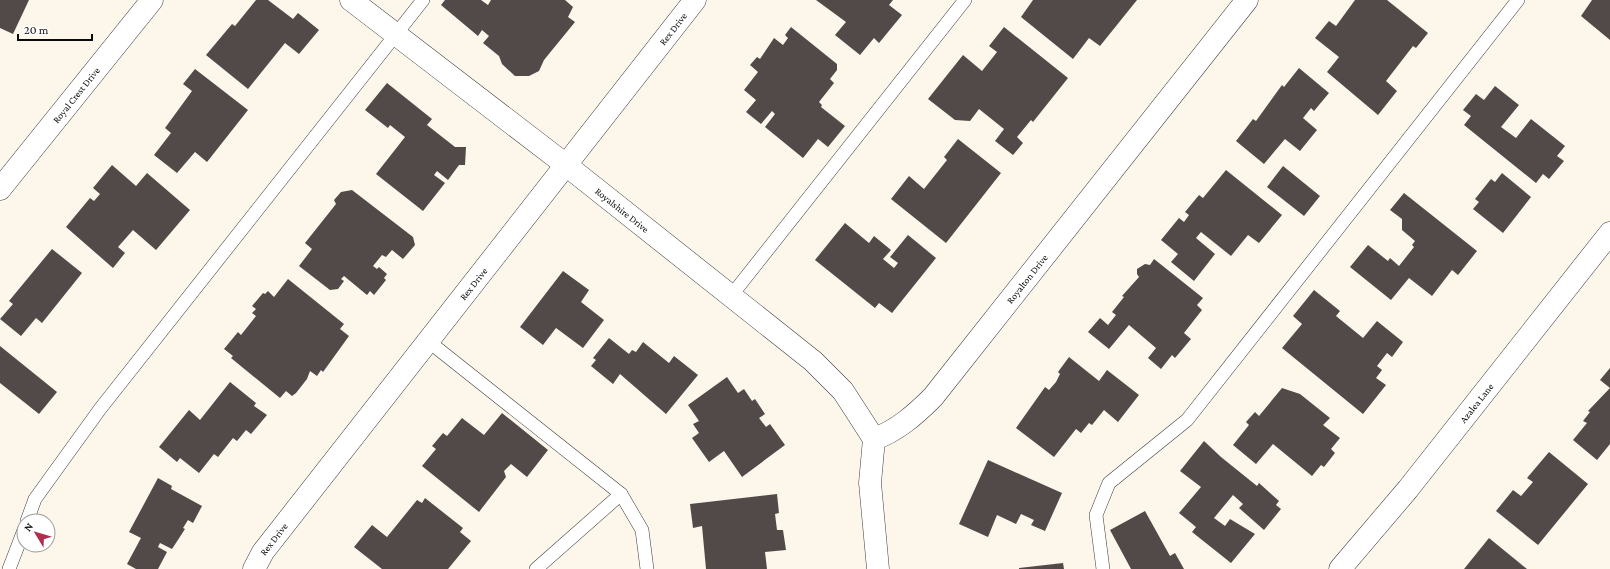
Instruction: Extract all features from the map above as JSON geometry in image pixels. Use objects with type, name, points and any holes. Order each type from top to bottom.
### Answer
[{"type":"street","name":"Royal Crest Drive","points":[[0,189],[152,0]]},
{"type":"street","name":"Royalshire Drive","points":[[351,0],[566,165],[813,361],[843,391],[874,438]]},
{"type":"street","name":"Rex Drive","points":[[254,569],[264,552],[695,0]]},
{"type":"street","name":"Royalton Drive","points":[[874,438],[889,434],[920,410],[933,397],[1247,0]]},
{"type":"street","name":"Azalea Lane","points":[[1340,569],[1408,489],[1610,233]]},
{"type":"street","points":[[874,438],[870,483],[878,569]]},
{"type":"lane","points":[[30,513],[35,499],[100,409],[424,0]]},
{"type":"lane","points":[[731,296],[966,0]]},
{"type":"lane","points":[[1103,569],[1096,515],[1108,483],[1187,420],[1518,0]]},
{"type":"lane","points":[[428,341],[621,494],[642,530],[647,569]]},
{"type":"lane","points":[[536,569],[621,494]]},
{"type":"lane","points":[[10,569],[16,552]]},
{"type":"building","points":[[0,0],[29,0],[13,34],[0,28]]},
{"type":"building","points":[[256,0],[268,0],[293,19],[298,13],[319,30],[299,54],[285,43],[248,89],[206,55],[232,24],[235,26]]},
{"type":"building","points":[[445,0],[481,0],[488,5],[491,0],[565,0],[573,7],[568,17],[575,22],[544,60],[539,71],[529,76],[515,76],[502,64],[499,56],[483,43],[489,36],[482,30],[478,36],[441,5]]},
{"type":"building","points":[[816,0],[893,0],[889,5],[902,15],[879,43],[874,38],[860,55],[835,35],[846,22]]},
{"type":"building","points":[[1033,0],[1137,0],[1100,46],[1089,38],[1073,59],[1021,17]]},
{"type":"building","points":[[1355,0],[1387,0],[1428,33],[1416,48],[1413,46],[1386,81],[1397,91],[1378,115],[1327,72],[1339,57],[1315,38],[1329,21],[1336,26]]},
{"type":"building","points":[[1592,0],[1610,0],[1610,40],[1581,16]]},
{"type":"building","points":[[791,27],[837,64],[837,70],[830,79],[834,83],[819,102],[822,105],[821,107],[845,126],[828,147],[818,139],[803,158],[765,127],[775,114],[772,111],[761,124],[746,112],[756,100],[744,90],[758,72],[750,65],[757,57],[760,59],[774,38],[783,45],[788,38],[785,35]]},
{"type":"building","points":[[1004,27],[1068,78],[1033,122],[1031,120],[1017,137],[1023,143],[1013,155],[995,141],[1004,129],[979,109],[970,121],[955,120],[928,99],[963,55],[982,71],[997,52],[989,46]]},
{"type":"building","points":[[1299,68],[1329,93],[1314,111],[1311,108],[1303,118],[1317,130],[1300,151],[1285,139],[1264,164],[1236,141],[1253,119],[1256,121],[1282,85],[1284,87]]},
{"type":"building","points":[[195,69],[248,110],[207,162],[195,152],[177,173],[154,155],[171,133],[165,128],[192,91],[183,84]]},
{"type":"building","points":[[387,83],[432,119],[427,125],[455,147],[466,147],[465,165],[459,165],[448,180],[437,171],[434,175],[445,183],[423,211],[376,174],[405,137],[390,125],[388,128],[365,110]]},
{"type":"building","points":[[1495,86],[1519,105],[1501,127],[1516,138],[1531,119],[1565,146],[1557,156],[1564,161],[1549,179],[1543,174],[1536,183],[1464,125],[1471,116],[1463,110],[1476,94],[1484,100]]},
{"type":"building","points":[[958,139],[1001,173],[946,243],[891,199],[909,176],[924,189],[947,160],[944,157]]},
{"type":"building","points":[[112,165],[136,186],[147,173],[190,210],[156,250],[133,230],[118,247],[125,253],[113,268],[66,227],[90,198],[94,201],[100,194],[93,188]]},
{"type":"building","points":[[1283,166],[1320,196],[1304,216],[1267,187]]},
{"type":"building","points":[[1226,170],[1282,215],[1259,243],[1248,235],[1231,256],[1201,232],[1196,238],[1215,254],[1194,281],[1171,262],[1178,254],[1161,240],[1179,218],[1184,222],[1189,215],[1185,212],[1199,195],[1203,198]]},
{"type":"building","points":[[1502,173],[1531,197],[1503,233],[1473,209],[1479,202],[1475,199],[1491,179],[1495,182]]},
{"type":"building","points":[[352,190],[413,237],[415,245],[403,259],[392,250],[386,257],[382,255],[373,266],[377,269],[379,267],[387,274],[384,278],[386,280],[374,295],[370,291],[367,295],[344,276],[341,279],[344,281],[338,289],[330,290],[299,266],[312,249],[305,243],[336,204],[334,200],[341,192]]},
{"type":"building","points":[[1404,193],[1477,251],[1458,275],[1452,270],[1432,296],[1409,278],[1391,300],[1350,267],[1368,245],[1388,261],[1390,258],[1399,266],[1414,247],[1412,245],[1415,241],[1402,230],[1402,219],[1390,210]]},
{"type":"building","points":[[845,223],[869,243],[874,236],[891,250],[883,259],[894,268],[898,263],[890,257],[908,235],[936,258],[892,313],[879,303],[875,308],[815,260]]},
{"type":"building","points":[[52,249],[82,273],[42,323],[36,318],[21,336],[0,319],[13,304],[9,301]]},
{"type":"building","points":[[1154,259],[1203,298],[1197,305],[1202,310],[1184,333],[1191,339],[1175,358],[1172,355],[1161,369],[1148,358],[1156,348],[1129,325],[1109,349],[1088,332],[1100,318],[1108,325],[1116,315],[1112,312],[1124,297],[1122,296],[1139,277],[1137,274],[1137,269],[1145,264],[1150,265]]},
{"type":"building","points":[[563,271],[589,290],[581,302],[604,320],[583,348],[556,328],[543,345],[520,327]]},
{"type":"building","points":[[288,279],[344,324],[340,329],[349,336],[323,372],[321,370],[317,376],[310,371],[307,379],[296,393],[292,396],[286,391],[280,398],[231,358],[233,356],[224,349],[238,332],[241,335],[256,316],[252,313],[256,309],[252,306],[263,293],[265,294],[268,291],[274,297]]},
{"type":"building","points":[[1314,290],[1340,311],[1336,316],[1363,338],[1377,321],[1403,342],[1392,357],[1387,353],[1377,366],[1382,370],[1376,378],[1386,385],[1363,414],[1282,348],[1302,324],[1293,316]]},
{"type":"building","points":[[609,338],[629,354],[632,350],[636,352],[643,342],[669,363],[674,356],[698,375],[666,414],[620,374],[613,384],[591,366],[596,360],[593,358]]},
{"type":"building","points":[[0,346],[57,392],[39,414],[0,383]]},
{"type":"building","points":[[1069,357],[1099,381],[1107,370],[1139,395],[1118,422],[1104,410],[1092,425],[1089,423],[1081,433],[1076,429],[1054,457],[1016,428],[1045,387],[1049,390],[1056,382],[1060,374],[1058,372]]},
{"type":"building","points":[[1610,368],[1610,388],[1600,380]]},
{"type":"building","points":[[727,377],[738,393],[744,389],[752,401],[755,399],[765,414],[759,418],[766,427],[770,424],[785,445],[742,477],[724,451],[709,462],[692,438],[699,433],[693,424],[699,421],[688,405]]},
{"type":"building","points":[[230,382],[256,403],[254,406],[267,415],[251,434],[246,430],[237,441],[233,438],[218,457],[214,454],[199,473],[180,458],[177,462],[159,447],[189,410],[200,420]]},
{"type":"building","points":[[1282,388],[1300,394],[1330,418],[1323,425],[1340,438],[1331,449],[1335,453],[1324,467],[1321,465],[1312,476],[1273,444],[1256,464],[1233,445],[1249,425],[1246,422],[1255,412],[1259,416]]},
{"type":"building","points":[[1610,388],[1610,444],[1597,460],[1573,440],[1587,423],[1583,421],[1590,412],[1588,411]]},
{"type":"building","points":[[502,413],[548,450],[527,477],[511,464],[504,471],[506,477],[479,512],[422,466],[436,449],[432,446],[443,433],[447,436],[462,418],[484,435]]},
{"type":"building","points":[[1204,441],[1257,486],[1259,483],[1279,501],[1276,505],[1281,509],[1264,530],[1239,508],[1243,504],[1233,495],[1214,518],[1225,526],[1230,519],[1255,534],[1231,563],[1192,532],[1196,527],[1179,513],[1201,487],[1180,471]]},
{"type":"building","points":[[1549,452],[1588,484],[1538,545],[1496,511],[1513,490],[1521,496],[1533,482],[1527,478]]},
{"type":"building","points":[[988,460],[1062,493],[1045,531],[1031,525],[1034,520],[1021,514],[1016,524],[997,515],[988,537],[959,524]]},
{"type":"building","points":[[158,478],[172,486],[171,489],[202,506],[193,523],[188,520],[183,528],[185,529],[172,549],[160,543],[158,547],[167,552],[158,569],[136,569],[127,564],[141,538],[129,532]]},
{"type":"building","points":[[777,494],[779,513],[775,514],[777,530],[783,530],[786,550],[765,552],[767,569],[706,569],[702,526],[693,528],[690,504]]},
{"type":"building","points":[[425,498],[463,528],[460,532],[471,541],[448,569],[382,569],[354,547],[372,525],[387,537],[417,500],[422,503]]},
{"type":"building","points":[[1145,511],[1170,556],[1175,553],[1184,569],[1131,569],[1110,530]]},
{"type":"building","points":[[1489,538],[1527,569],[1464,569]]},
{"type":"building","points":[[1063,563],[1064,569],[1019,569],[1019,568]]}]
